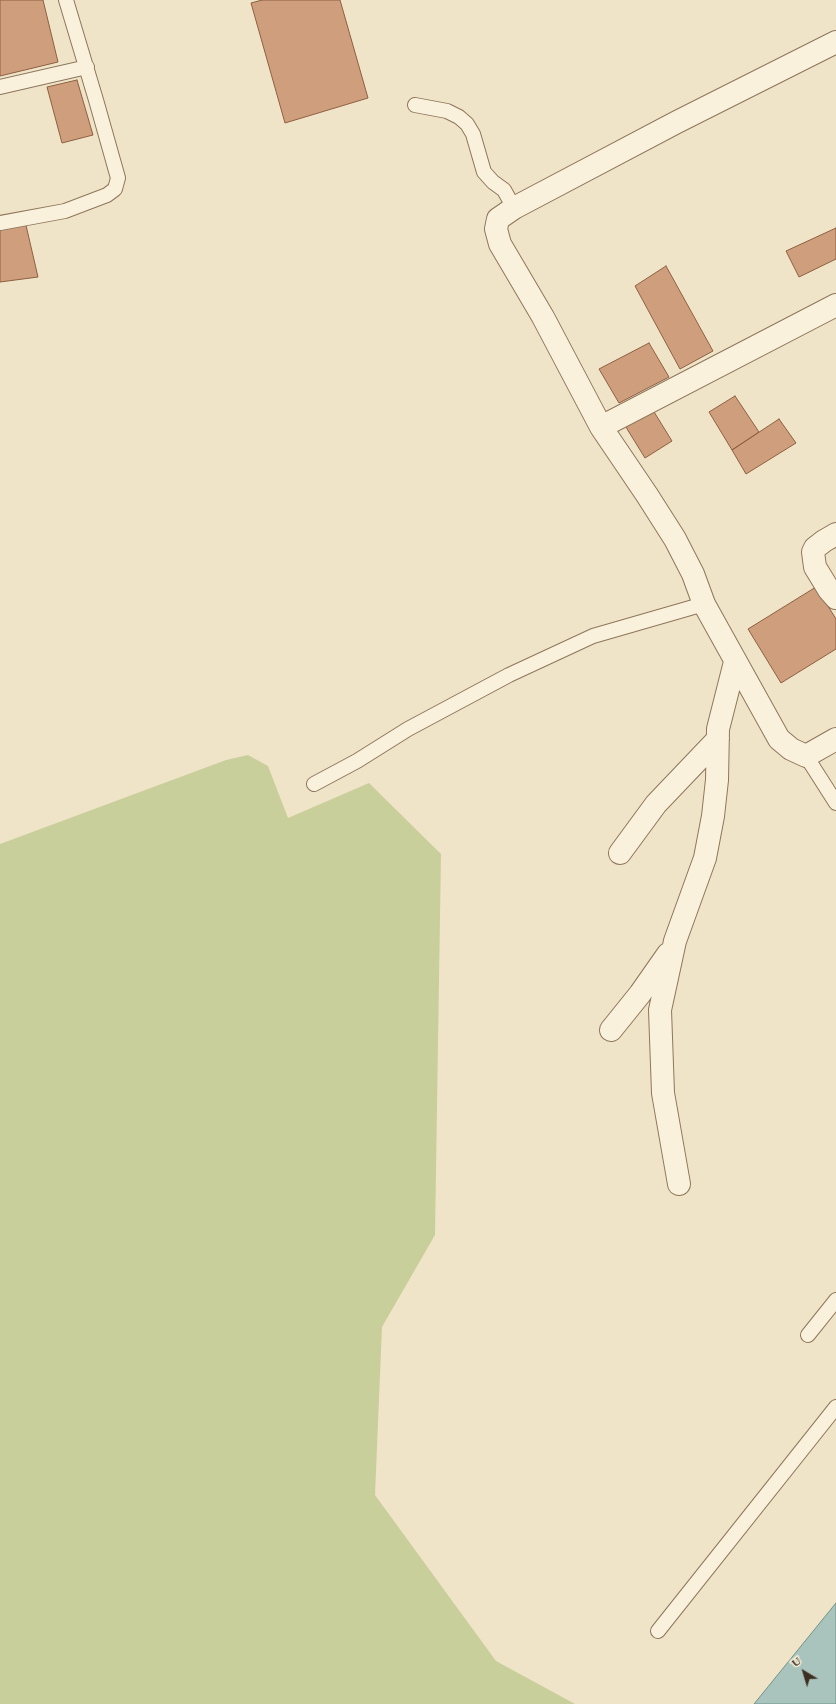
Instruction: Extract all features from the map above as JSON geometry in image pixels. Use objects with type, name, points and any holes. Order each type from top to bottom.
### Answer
[{"type":"street","points":[[836,42],[677,122],[514,208],[498,219],[496,229],[500,244],[543,317],[601,427],[647,494],[675,540],[693,574],[704,604],[779,739],[790,749],[806,756],[836,739]]},
{"type":"street","points":[[601,427],[836,305]]},
{"type":"street","points":[[836,534],[815,548],[813,552],[815,567],[829,590],[836,598]]},
{"type":"street","points":[[679,1184],[663,1093],[660,1010],[676,942],[705,858],[718,780],[718,729],[735,662]]},
{"type":"street","points":[[620,853],[656,804],[718,739]]},
{"type":"street","points":[[610,1030],[640,994],[676,942]]},
{"type":"lane","points":[[0,223],[65,211],[107,196],[115,189],[118,178],[87,67],[66,0]]},
{"type":"lane","points":[[0,87],[87,67]]},
{"type":"lane","points":[[415,105],[447,111],[459,117],[467,124],[473,134],[484,172],[493,182],[504,190],[514,208]]},
{"type":"lane","points":[[314,784],[357,761],[408,729],[509,675],[593,636],[704,604]]},
{"type":"lane","points":[[806,756],[836,803]]},
{"type":"lane","points":[[808,1335],[836,1300]]},
{"type":"lane","points":[[658,1631],[836,1407]]},
{"type":"green space","points":[[248,755],[268,766],[288,818],[369,783],[441,854],[435,1235],[382,1327],[375,1495],[496,1661],[575,1704],[0,1704],[0,844],[226,760]]},
{"type":"water","points":[[836,1603],[836,1704],[754,1704]]},
{"type":"building","points":[[0,0],[43,0],[58,62],[0,76]]},
{"type":"building","points":[[262,0],[340,0],[368,98],[285,123],[251,3]]},
{"type":"building","points":[[77,80],[93,135],[62,143],[47,87]]},
{"type":"building","points":[[25,221],[38,277],[0,282],[0,226]]},
{"type":"building","points":[[836,228],[836,259],[799,277],[786,251]]},
{"type":"building","points":[[666,266],[713,351],[680,369],[635,286]]},
{"type":"building","points":[[649,343],[669,377],[619,403],[599,369]]},
{"type":"building","points":[[735,396],[759,432],[732,450],[709,412]]},
{"type":"building","points":[[651,407],[672,441],[645,458],[624,424]]},
{"type":"building","points":[[779,419],[796,443],[746,474],[732,450]]},
{"type":"building","points":[[816,587],[836,619],[836,649],[781,683],[748,629]]}]
